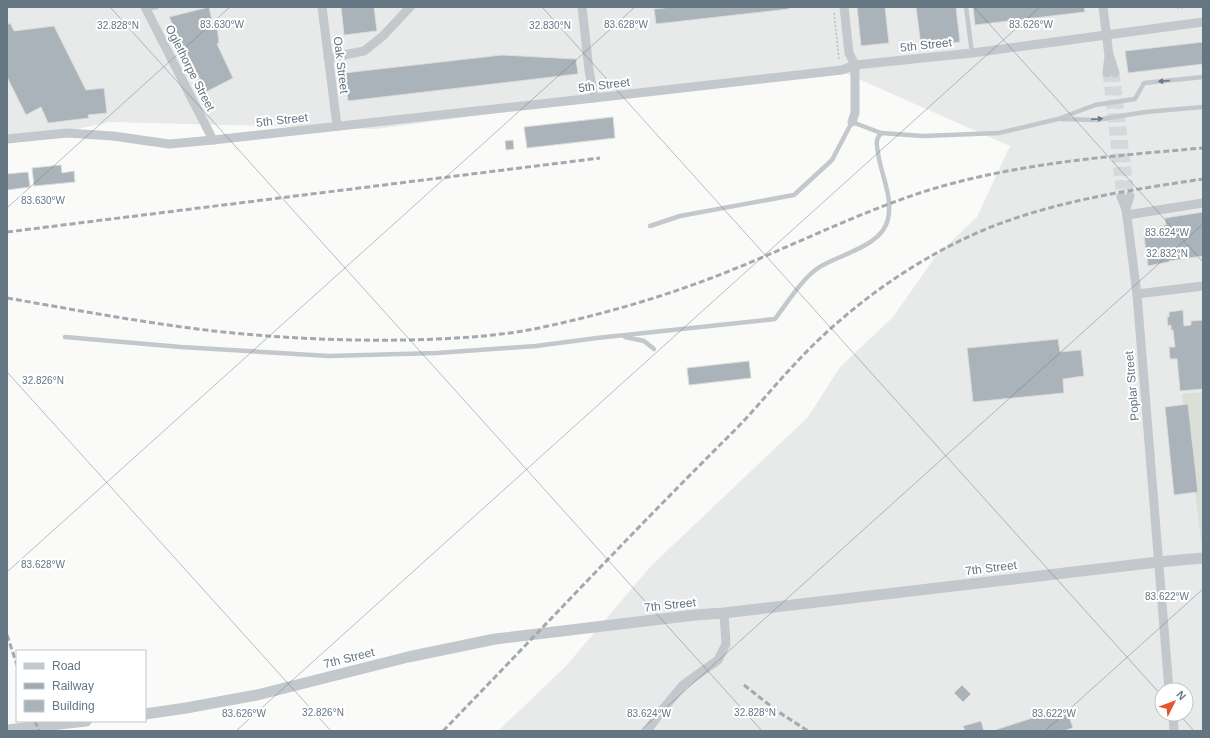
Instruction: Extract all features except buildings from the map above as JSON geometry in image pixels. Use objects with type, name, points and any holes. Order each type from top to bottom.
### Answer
[{"type":"street","name":"Oak Street","points":[[322,7],[337,126]]},
{"type":"street","points":[[328,58],[364,51],[383,36],[410,7]]},
{"type":"street","points":[[582,7],[589,70],[594,98]]},
{"type":"street","points":[[844,7],[849,53],[855,65],[855,113],[852,122]]},
{"type":"street","points":[[1103,7],[1111,73]]},
{"type":"street","name":"Oglethorpe Street","points":[[146,8],[213,140]]},
{"type":"street","name":"5th Street","points":[[7,139],[67,133],[114,136],[169,144],[213,140],[842,70],[855,65],[972,53],[1203,22]]},
{"type":"street","name":"Poplar Street","points":[[1127,212],[1130,196]]},
{"type":"street","name":"Poplar Street","points":[[1121,197],[1127,212],[1137,294],[1158,562],[1169,682]]},
{"type":"street","points":[[1127,212],[1203,203]]},
{"type":"street","points":[[1137,294],[1203,286]]},
{"type":"street","name":"7th Street","points":[[146,714],[186,708],[257,694],[408,657],[495,639],[1203,558]]},
{"type":"street","points":[[647,731],[683,685],[718,660],[726,644],[724,613]]},
{"type":"street","points":[[7,730],[77,722]]},
{"type":"lane","points":[[146,8],[157,7]]},
{"type":"lane","points":[[966,7],[972,53]]},
{"type":"lane","points":[[650,226],[680,216],[794,195],[832,160],[852,122],[881,133],[923,136],[999,133],[1058,119],[1095,105],[1135,98],[1144,83],[1203,77]]},
{"type":"lane","points":[[1058,119],[1097,120],[1145,112],[1203,107]]},
{"type":"lane","points":[[65,337],[180,347],[329,356],[437,354],[536,346],[617,335],[775,319],[804,281],[818,268],[872,241],[883,230],[888,219],[889,204],[886,182],[879,160],[877,142],[881,133]]},
{"type":"lane","points":[[617,335],[644,341],[654,349]]},
{"type":"path","points":[[834,7],[839,59]]},
{"type":"path","points":[[1177,8],[1190,7]]},
{"type":"shaded area","points":[[7,7],[1203,7],[1203,731],[498,731],[566,666],[651,566],[808,417],[840,367],[893,317],[935,257],[977,217],[1010,146],[838,70],[694,87],[376,129],[111,122],[7,143]]},
{"type":"shaded area","points":[[1203,392],[1203,547],[1202,547],[1182,394]]},
{"type":"tunnel","points":[[1107,73],[1121,197]]},
{"type":"tunnel","points":[[1115,73],[1130,196]]},
{"type":"railway","points":[[7,298],[162,324],[261,336],[421,340],[502,334],[534,329],[577,319],[664,295],[734,269],[873,210],[929,190],[996,173],[1031,167],[1134,154],[1203,148]]},
{"type":"railway","points":[[7,232],[600,158]]},
{"type":"railway","points":[[443,731],[742,423],[813,345],[882,287],[933,255],[959,241],[1012,219],[1065,204],[1120,192],[1203,179]]},
{"type":"railway","points":[[7,635],[16,662]]},
{"type":"railway","points":[[744,685],[777,711],[808,731]]},
{"type":"railway","points":[[35,722],[39,731]]}]
